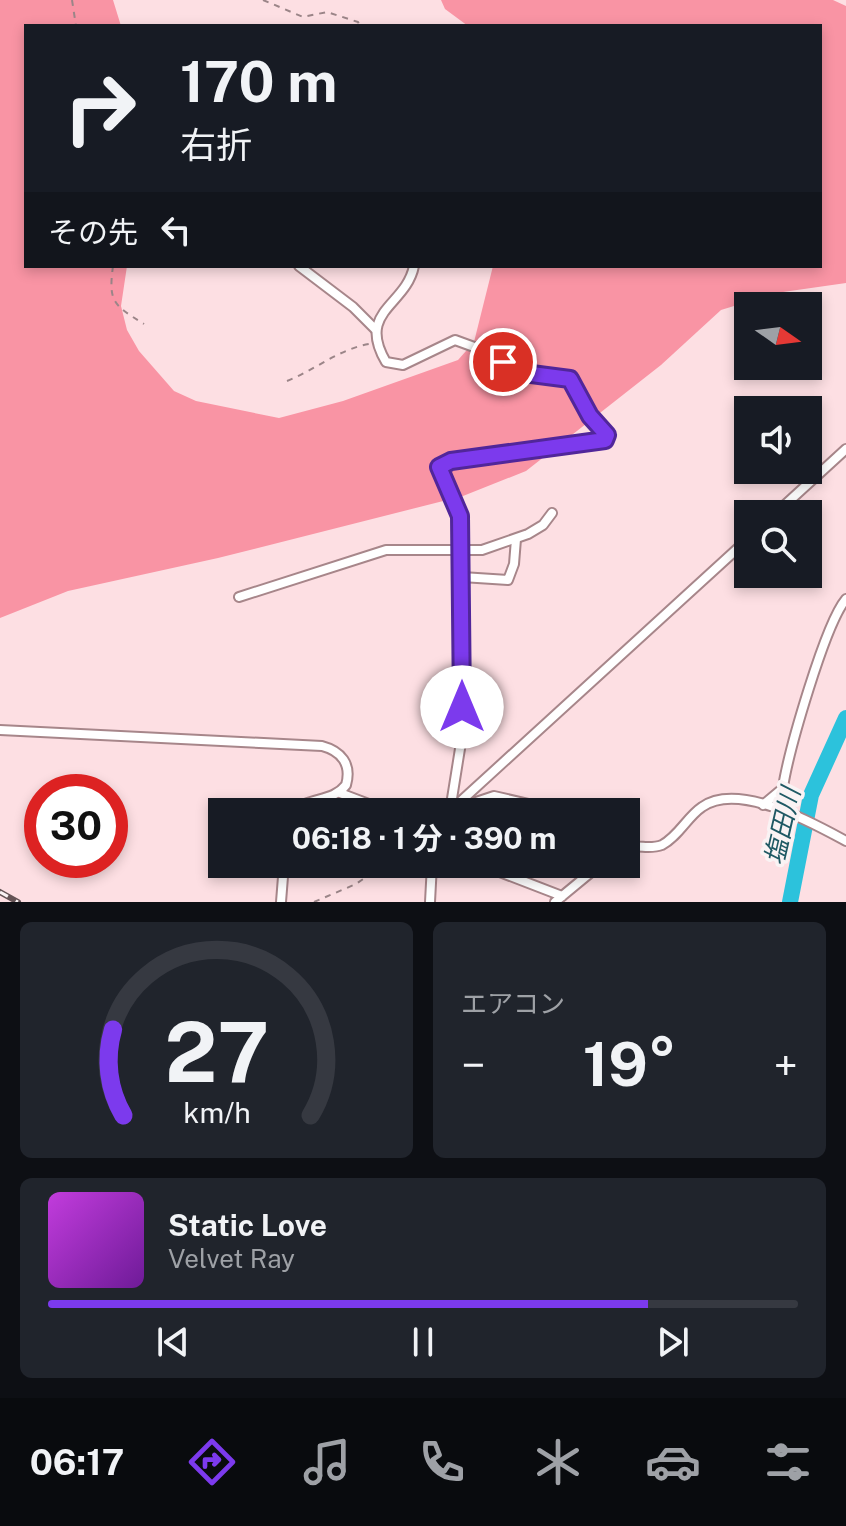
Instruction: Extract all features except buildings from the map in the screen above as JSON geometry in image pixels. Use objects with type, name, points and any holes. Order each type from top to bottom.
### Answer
[{"type":"street","points":[[302,268],[353,307],[376,330]]},
{"type":"street","points":[[414,268],[412,275],[382,312],[376,330],[375,343],[386,362],[403,365],[455,340],[485,351],[516,372],[570,379],[590,416],[607,435],[605,440],[451,461],[439,467],[460,516],[463,730],[452,798]]},
{"type":"street","points":[[790,500],[846,449]]},
{"type":"street","points":[[239,597],[386,550],[430,547],[461,553],[482,550],[516,539],[543,525],[552,513]]},
{"type":"street","points":[[462,577],[508,580],[514,564],[516,539]]},
{"type":"street","points":[[464,798],[734,552]]},
{"type":"street","points":[[786,812],[782,789],[828,633],[846,599]]},
{"type":"street","points":[[0,730],[322,746],[336,751],[347,766],[348,776],[340,793]]},
{"type":"street","points":[[763,805],[782,789]]},
{"type":"street","points":[[323,798],[340,793],[353,798]]},
{"type":"street","points":[[640,848],[667,842],[701,807],[713,801],[740,798],[786,812],[846,841]]},
{"type":"street","points":[[281,902],[283,878]]},
{"type":"street","points":[[430,902],[431,878]]},
{"type":"street","points":[[511,878],[558,899],[584,878]]},
{"type":"path","points":[[72,0],[76,24]]},
{"type":"path","points":[[263,0],[303,17],[327,12],[359,24]]},
{"type":"path","points":[[113,268],[111,297],[116,306],[144,324]]},
{"type":"path","points":[[287,381],[313,371],[349,348],[375,343]]},
{"type":"path","points":[[314,902],[365,878]]},
{"type":"shaded area","points":[[0,0],[113,0],[120,24],[24,24],[24,268],[127,268],[121,306],[127,330],[139,351],[174,391],[196,401],[279,418],[343,401],[458,360],[474,342],[492,268],[822,268],[822,24],[465,24],[445,9],[441,0],[833,0],[846,6],[846,283],[783,292],[734,292],[734,306],[721,310],[661,365],[526,471],[463,496],[218,558],[68,591],[0,618]]},
{"type":"waterway","name":"塩田川","points":[[790,902],[811,795],[846,718]]},
{"type":"railway","points":[[0,892],[18,902]]},
{"type":"route","points":[[462,707],[460,516],[439,467],[451,461],[587,440],[597,442],[605,440],[607,435],[590,416],[576,385],[570,379],[516,372],[503,362]]}]
